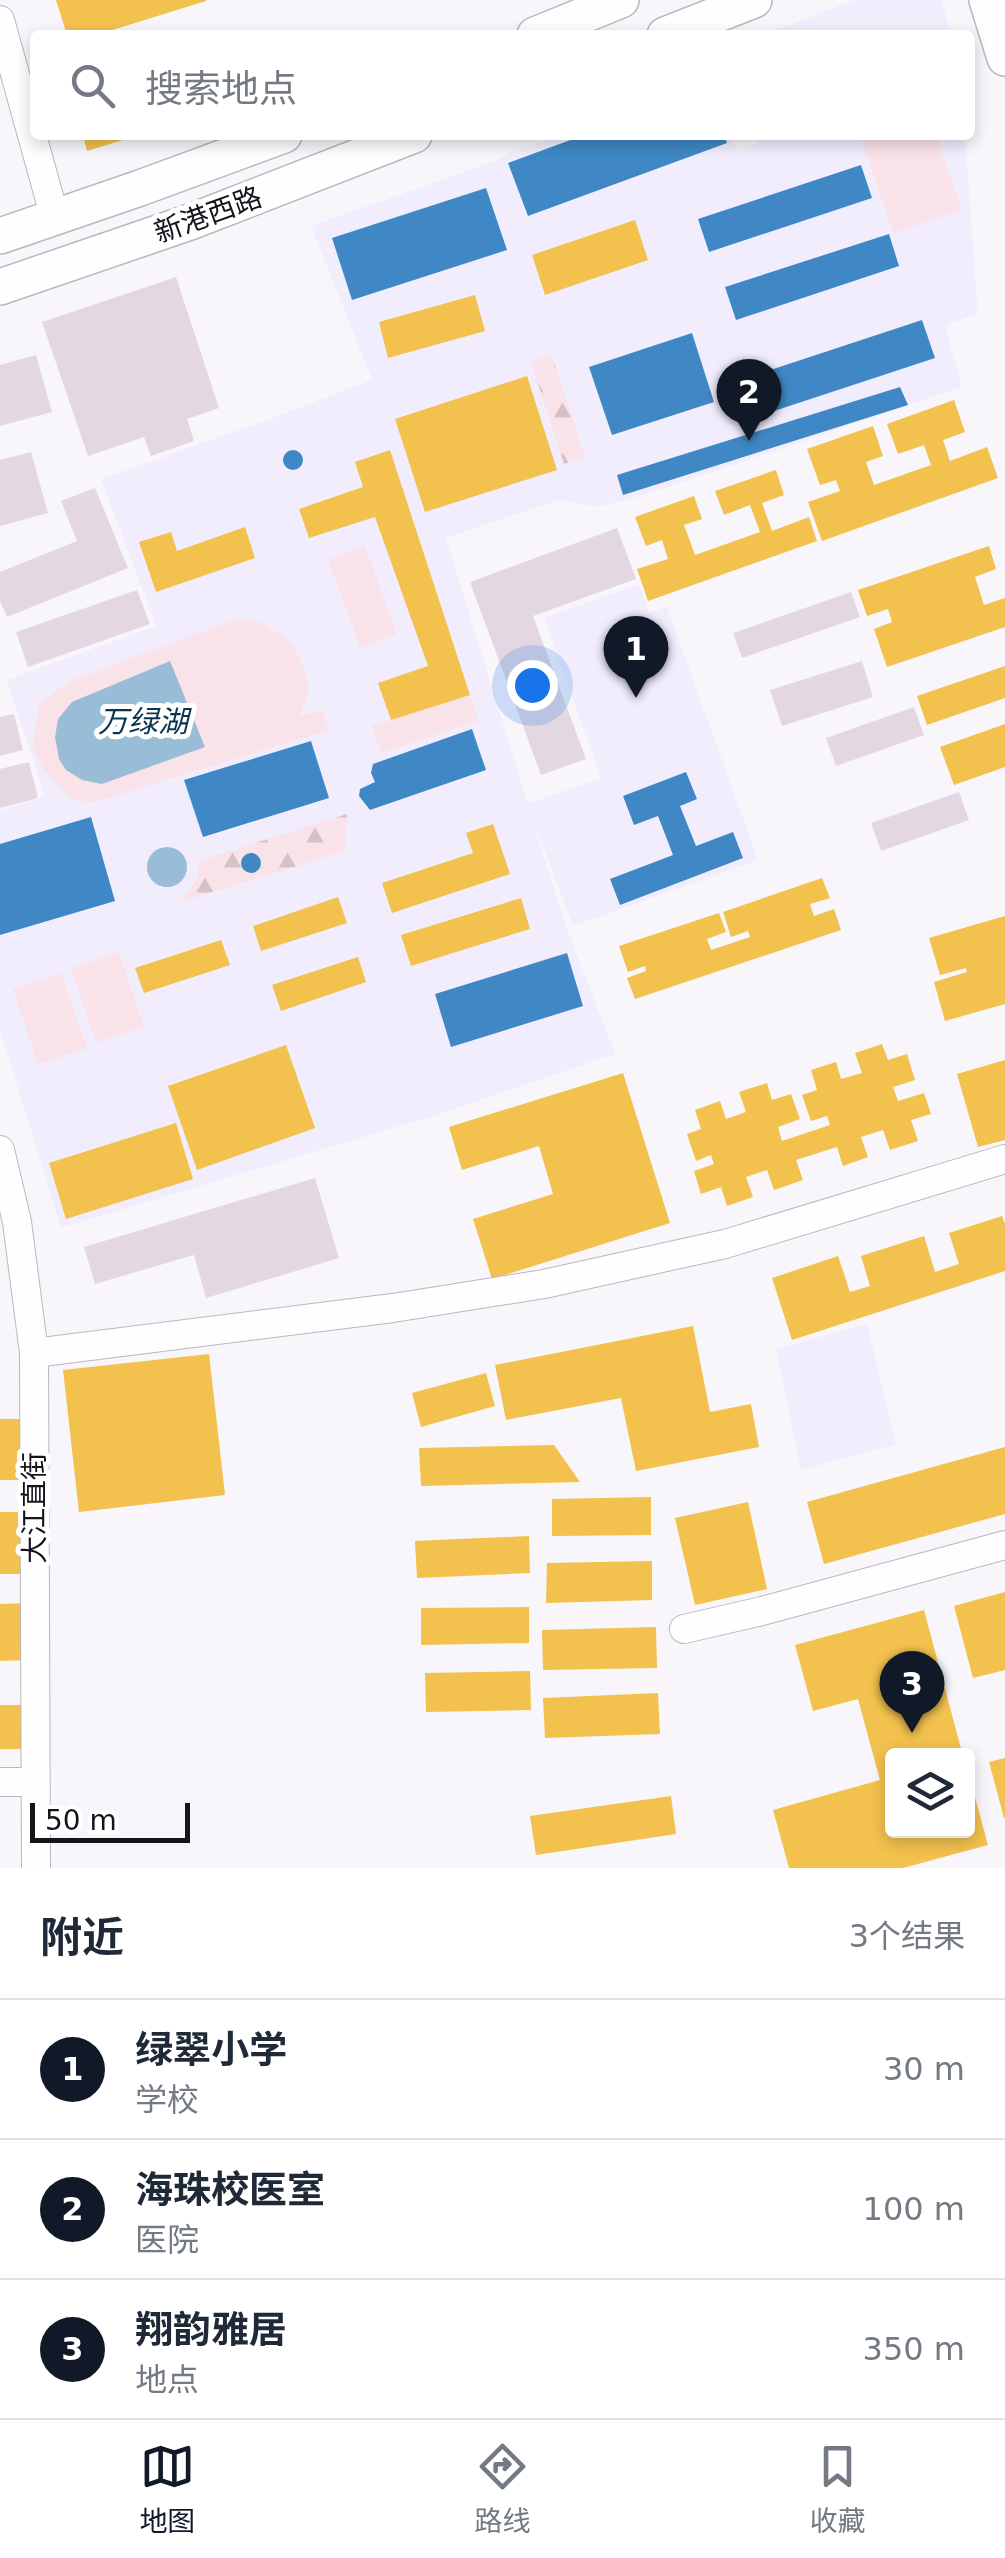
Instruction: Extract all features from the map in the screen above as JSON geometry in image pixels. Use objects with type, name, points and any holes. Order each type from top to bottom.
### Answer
[{"type":"main road","points":[[547,30],[621,0]]},
{"type":"main road","points":[[678,30],[754,0]]},
{"type":"main road","points":[[987,0],[1005,58]]},
{"type":"main road","name":"新港西路","points":[[0,236],[270,140]]},
{"type":"main road","name":"新港西路","points":[[0,287],[190,222],[401,140]]},
{"type":"street","points":[[0,20],[30,126]]},
{"type":"street","points":[[34,140],[56,218]]},
{"type":"street","name":"大江直街","points":[[0,1150],[17,1222],[34,1353],[36,1868]]},
{"type":"street","points":[[34,1353],[393,1308],[544,1284],[725,1244],[1005,1159]]},
{"type":"street","points":[[684,1630],[1005,1545]]},
{"type":"street","points":[[0,1782],[35,1782]]},
{"type":"shaded area","points":[[854,0],[942,0],[950,30],[777,30]]},
{"type":"shaded area","points":[[547,140],[733,140],[737,152],[758,144],[757,140],[965,140],[978,313],[945,326],[962,387],[648,494],[598,507],[559,500],[446,538],[528,804],[601,778],[544,618],[639,584],[649,613],[667,607],[758,860],[573,926],[531,814],[565,924],[615,1054],[430,1117],[61,1228],[0,1030],[0,810],[45,797],[7,680],[156,626],[101,479],[372,380],[311,226]]},
{"type":"shaded area","points":[[867,1324],[896,1444],[801,1470],[776,1349]]},
{"type":"green space","points":[[862,140],[938,140],[962,210],[893,233]]},
{"type":"green space","points":[[552,355],[585,457],[564,464],[531,362]]},
{"type":"green space","points":[[365,546],[397,634],[360,647],[328,559]]},
{"type":"green space","points":[[240,618],[264,624],[292,643],[309,691],[300,716],[323,710],[329,730],[95,802],[72,800],[45,772],[32,747],[40,702],[70,681]]},
{"type":"green space","points":[[470,695],[479,721],[381,753],[372,726]]},
{"type":"green space","points":[[347,814],[345,851],[184,901],[182,896],[193,885],[199,861]]},
{"type":"green space","points":[[119,952],[144,1027],[96,1043],[71,968]]},
{"type":"green space","points":[[61,973],[87,1048],[38,1064],[13,989]]},
{"type":"water","name":"万绿湖","points":[[170,661],[205,747],[102,784],[82,780],[66,770],[59,759],[55,737],[58,719],[72,702]]},
{"type":"water","points":[[167,847],[181,853],[187,867],[181,881],[167,887],[153,881],[147,867],[153,853]]},
{"type":"building: 住宅","points":[[56,0],[206,0],[112,30],[65,30]]},
{"type":"building: 住宅","points":[[84,140],[123,140],[87,151]]},
{"type":"building: 住宅","points":[[635,220],[648,260],[545,295],[532,255]]},
{"type":"building: 住宅","points":[[475,295],[485,331],[388,358],[379,322]]},
{"type":"building: 住宅","points":[[527,376],[557,470],[425,512],[395,419]]},
{"type":"building: 住宅","points":[[954,400],[965,432],[943,440],[950,461],[987,447],[998,478],[822,541],[808,502],[840,491],[836,480],[820,485],[807,449],[873,426],[883,456],[866,462],[874,485],[931,465],[924,445],[898,454],[887,424]]},
{"type":"building: 住宅","points":[[390,450],[470,695],[391,720],[378,683],[428,666],[375,517],[309,538],[299,509],[363,487],[355,462]]},
{"type":"building: 住宅","points":[[776,470],[784,495],[762,503],[772,531],[809,517],[817,541],[648,601],[637,569],[668,559],[662,540],[646,546],[635,517],[694,496],[702,519],[684,525],[695,555],[760,532],[750,505],[724,515],[715,491]]},
{"type":"building: 住宅","points":[[245,527],[255,558],[156,592],[139,542],[171,532],[177,551]]},
{"type":"building: 住宅","points":[[989,546],[996,569],[975,577],[984,605],[1005,598],[1005,627],[887,667],[874,629],[892,622],[888,609],[867,616],[858,590]]},
{"type":"building: 住宅","points":[[1005,666],[1005,698],[927,725],[917,696]]},
{"type":"building: 住宅","points":[[1005,724],[1005,767],[954,785],[940,747]]},
{"type":"building: 住宅","points":[[493,824],[510,874],[392,913],[382,883],[473,853],[466,833]]},
{"type":"building: 住宅","points":[[822,878],[830,898],[810,904],[814,916],[834,909],[841,930],[635,999],[627,978],[646,971],[645,966],[628,972],[619,946],[719,913],[726,932],[707,939],[711,950],[750,937],[748,931],[731,937],[723,912]]},
{"type":"building: 住宅","points":[[338,897],[347,923],[261,951],[253,926]]},
{"type":"building: 住宅","points":[[521,898],[530,929],[411,966],[401,935]]},
{"type":"building: 住宅","points":[[1005,916],[1005,1004],[945,1021],[934,982],[967,972],[966,968],[940,975],[929,938]]},
{"type":"building: 住宅","points":[[221,940],[230,965],[144,993],[135,968]]},
{"type":"building: 住宅","points":[[358,957],[366,982],[281,1011],[272,985]]},
{"type":"building: 住宅","points":[[882,1044],[888,1060],[907,1054],[915,1080],[893,1087],[898,1101],[924,1093],[931,1114],[911,1120],[918,1141],[890,1150],[883,1130],[861,1137],[868,1157],[843,1166],[837,1147],[796,1160],[803,1180],[774,1190],[767,1170],[746,1177],[753,1197],[727,1206],[721,1187],[701,1194],[694,1171],[714,1164],[711,1155],[696,1161],[687,1134],[701,1129],[695,1110],[720,1101],[726,1119],[746,1112],[739,1092],[767,1083],[772,1100],[791,1094],[800,1119],[778,1127],[782,1141],[830,1125],[827,1116],[811,1121],[802,1095],[817,1090],[811,1070],[836,1062],[841,1079],[862,1073],[855,1053]]},
{"type":"building: 住宅","points":[[286,1045],[315,1128],[197,1170],[168,1086]]},
{"type":"building: 住宅","points":[[1005,1060],[1005,1140],[978,1147],[957,1074]]},
{"type":"building: 住宅","points":[[623,1073],[670,1223],[492,1279],[473,1219],[553,1194],[539,1146],[462,1170],[449,1127]]},
{"type":"building: 住宅","points":[[176,1123],[193,1179],[66,1219],[49,1163]]},
{"type":"building: 住宅","points":[[1002,1216],[1005,1271],[792,1340],[772,1278],[838,1256],[850,1292],[870,1286],[861,1256],[924,1236],[935,1272],[959,1264],[949,1233]]},
{"type":"building: 住宅","points":[[693,1326],[710,1412],[751,1404],[759,1447],[636,1471],[621,1398],[506,1420],[495,1365]]},
{"type":"building: 住宅","points":[[209,1354],[225,1495],[79,1512],[63,1370]]},
{"type":"building: 住宅","points":[[486,1373],[495,1406],[421,1427],[412,1393]]},
{"type":"building: 住宅","points":[[0,1419],[22,1419],[21,1480],[0,1480]]},
{"type":"building: 住宅","points":[[554,1445],[580,1482],[421,1486],[419,1448]]},
{"type":"building: 住宅","points":[[1005,1447],[1005,1514],[824,1564],[807,1502]]},
{"type":"building: 住宅","points":[[651,1497],[651,1535],[552,1536],[552,1499]]},
{"type":"building: 住宅","points":[[748,1502],[767,1589],[695,1605],[675,1518]]},
{"type":"building: 住宅","points":[[0,1512],[24,1512],[24,1574],[0,1574]]},
{"type":"building: 住宅","points":[[529,1536],[530,1573],[417,1578],[415,1541]]},
{"type":"building: 住宅","points":[[652,1561],[652,1600],[546,1603],[547,1563]]},
{"type":"building: 住宅","points":[[1005,1592],[1005,1670],[973,1678],[954,1606]]},
{"type":"building: 住宅","points":[[29,1603],[29,1660],[0,1661],[0,1604]]},
{"type":"building: 住宅","points":[[529,1607],[529,1643],[421,1645],[421,1608]]},
{"type":"building: 住宅","points":[[924,1610],[961,1748],[885,1748],[885,1838],[975,1838],[975,1797],[988,1845],[903,1868],[789,1868],[773,1810],[880,1780],[858,1699],[813,1711],[795,1645]]},
{"type":"building: 住宅","points":[[656,1627],[657,1668],[543,1670],[542,1630]]},
{"type":"building: 住宅","points":[[530,1671],[531,1710],[426,1712],[425,1673]]},
{"type":"building: 住宅","points":[[658,1693],[660,1734],[545,1738],[543,1698]]},
{"type":"building: 住宅","points":[[0,1705],[24,1705],[24,1749],[0,1749]]},
{"type":"building: 住宅","points":[[1005,1758],[1005,1818],[1004,1818],[989,1762]]},
{"type":"building: 住宅","points":[[671,1796],[676,1834],[536,1855],[530,1816]]},
{"type":"building: 学校","points":[[570,140],[727,143],[528,216],[508,163]]},
{"type":"building: 学校","points":[[861,165],[872,198],[709,252],[698,219]]},
{"type":"building: 学校","points":[[486,188],[507,250],[352,300],[332,238]]},
{"type":"building: 学校","points":[[889,234],[899,266],[736,320],[725,287]]},
{"type":"building: 学校","points":[[922,320],[935,358],[765,414],[752,376]]},
{"type":"building: 学校","points":[[692,333],[714,402],[612,435],[589,367]]},
{"type":"building: 学校","points":[[900,387],[908,405],[623,495],[617,475]]},
{"type":"building: 学校","points":[[289,450],[297,450],[303,460],[297,470],[289,470],[283,464],[283,456]]},
{"type":"building: 学校","points":[[472,729],[486,770],[370,810],[359,796],[360,789],[375,782],[373,764]]},
{"type":"building: 学校","points":[[311,741],[329,798],[203,837],[184,780]]},
{"type":"building: 学校","points":[[686,772],[697,799],[680,806],[696,846],[733,832],[743,858],[620,905],[610,879],[673,855],[658,816],[634,825],[623,796]]},
{"type":"building: 学校","points":[[91,817],[115,901],[0,935],[0,844]]},
{"type":"building: 学校","points":[[247,853],[255,853],[261,863],[255,873],[247,873],[241,867],[241,859]]},
{"type":"building: 学校","points":[[567,953],[583,1006],[451,1047],[435,994]]},
{"type":"building: 其他","points":[[176,277],[219,408],[187,419],[194,441],[151,456],[144,437],[88,456],[42,322]]},
{"type":"building: 其他","points":[[36,355],[52,412],[0,426],[0,365]]},
{"type":"building: 其他","points":[[31,452],[48,513],[0,526],[0,460]]},
{"type":"building: 其他","points":[[95,488],[128,568],[7,617],[0,601],[0,572],[77,541],[61,501]]},
{"type":"building: 其他","points":[[617,528],[636,579],[533,616],[586,759],[541,775],[470,582]]},
{"type":"building: 其他","points":[[137,590],[150,624],[28,667],[16,632]]},
{"type":"building: 其他","points":[[851,592],[860,617],[742,658],[733,633]]},
{"type":"building: 其他","points":[[862,661],[873,697],[782,726],[770,690]]},
{"type":"building: 其他","points":[[914,707],[924,735],[836,766],[826,738]]},
{"type":"building: 其他","points":[[14,714],[23,750],[0,756],[0,717]]},
{"type":"building: 其他","points":[[29,762],[38,798],[0,808],[0,769]]},
{"type":"building: 其他","points":[[959,792],[969,820],[881,851],[871,823]]},
{"type":"building: 其他","points":[[315,1178],[339,1258],[206,1298],[194,1255],[95,1284],[84,1247]]},
{"type":"place","name":"海珠校医室","points":[[749,441]]},
{"type":"place","name":"绿翠小学","points":[[636,698]]},
{"type":"place","name":"翔韵雅居","points":[[912,1733]]}]
